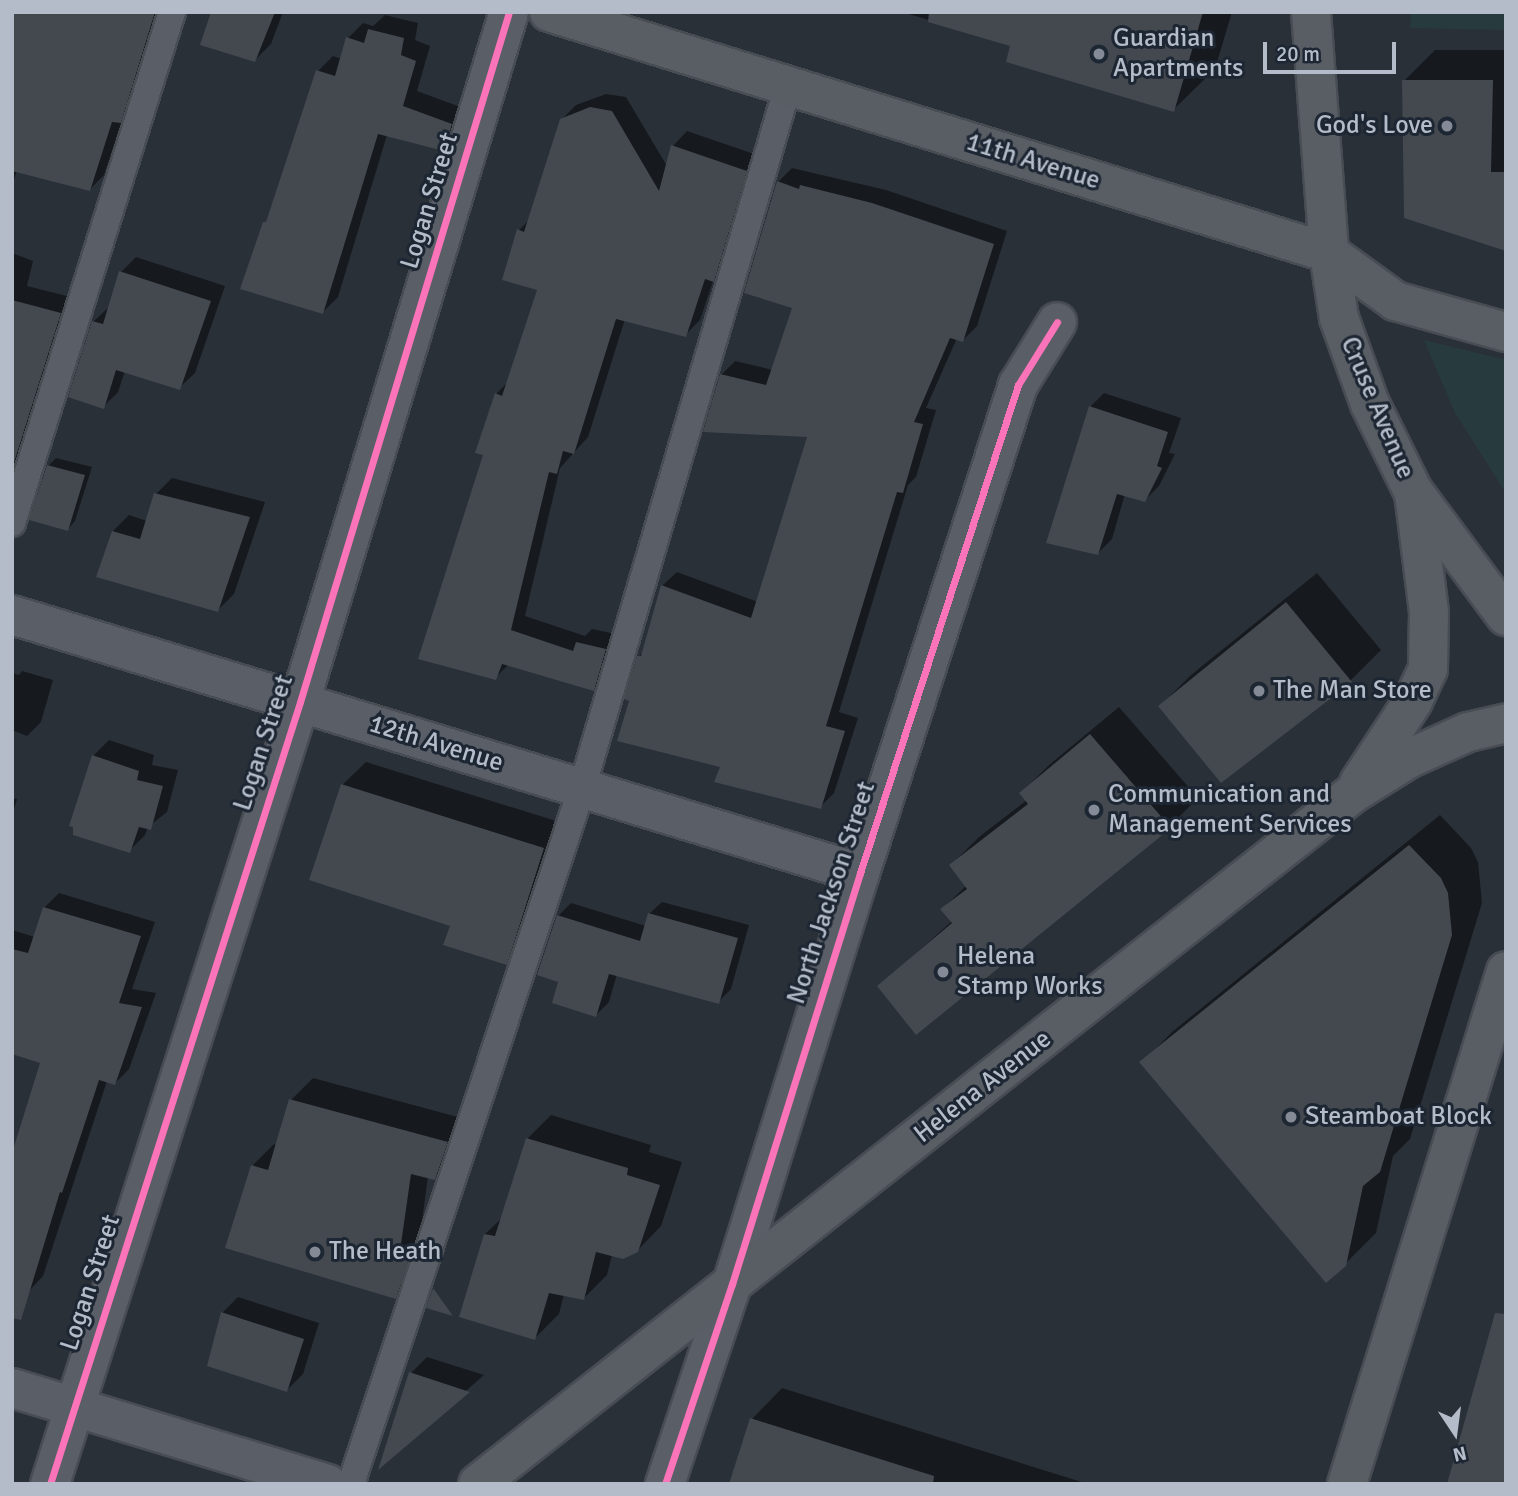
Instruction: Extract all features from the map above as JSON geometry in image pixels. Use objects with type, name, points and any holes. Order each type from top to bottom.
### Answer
[{"type":"main road","name":"11th Avenue","points":[[549,12],[1329,253],[1395,302],[1506,332]]},
{"type":"main road","name":"Cruse Avenue","points":[[1311,12],[1329,253],[1343,331],[1370,404],[1413,491],[1506,616]]},
{"type":"main road","points":[[1352,793],[1413,701],[1428,669],[1429,612],[1413,491]]},
{"type":"main road","name":"Helena Avenue","points":[[478,1484],[1352,793],[1408,759],[1468,732],[1506,723]]},
{"type":"main road","points":[[1348,1484],[1506,971]]},
{"type":"street","name":"Logan Street","points":[[50,1484],[300,702],[509,12]]},
{"type":"street","name":"North Jackson Street","points":[[665,1484],[732,1284],[860,873],[1018,386],[1057,322]]},
{"type":"street","name":"12th Avenue","points":[[12,615],[860,873]]},
{"type":"street","points":[[12,1388],[328,1484]]},
{"type":"lane","points":[[12,523],[172,12]]},
{"type":"lane","points":[[351,1484],[582,788],[788,86]]},
{"type":"green space","points":[[1411,12],[1506,12],[1506,30],[1410,28]]},
{"type":"green space","points":[[1424,340],[1506,360],[1506,493],[1455,413]]},
{"type":"building","points":[[12,12],[155,12],[121,123],[112,122],[90,191],[12,171]]},
{"type":"building","points":[[211,12],[275,12],[255,62],[200,45]]},
{"type":"building","name":"Guardian Apartments","points":[[929,12],[1203,12],[1174,112],[1006,62],[1010,46],[928,22]]},
{"type":"building","points":[[368,29],[404,38],[401,55],[416,61],[403,106],[452,124],[444,151],[378,134],[323,314],[240,289],[263,222],[266,222],[316,70],[335,76],[346,37],[364,43]]},
{"type":"building","name":"God's Love","points":[[1402,80],[1493,80],[1491,172],[1506,172],[1506,251],[1404,218]]},
{"type":"building","points":[[590,107],[612,111],[659,191],[671,145],[747,171],[714,282],[705,279],[686,337],[616,319],[574,454],[563,451],[557,474],[549,472],[511,630],[573,651],[576,642],[606,649],[594,691],[502,664],[496,680],[418,659],[483,455],[475,453],[495,393],[502,396],[537,290],[502,280],[517,229],[524,232],[560,119]]},
{"type":"building","points":[[777,181],[799,189],[800,185],[872,203],[994,244],[963,342],[950,338],[914,422],[923,424],[903,493],[897,492],[826,726],[845,731],[821,809],[714,782],[720,767],[617,741],[629,701],[624,699],[637,656],[641,656],[661,585],[751,618],[807,437],[703,432],[720,374],[766,385],[792,308],[744,293]]},
{"type":"building","points":[[119,271],[211,301],[180,390],[116,370],[104,409],[68,397],[92,321],[103,324]]},
{"type":"building","points":[[12,300],[61,313],[12,469]]},
{"type":"building","points":[[1089,406],[1168,432],[1157,466],[1162,468],[1145,502],[1117,494],[1098,555],[1046,543]]},
{"type":"building","points":[[47,465],[85,475],[68,531],[29,520]]},
{"type":"building","points":[[154,493],[250,517],[218,612],[96,577],[112,531],[140,539]]},
{"type":"building","name":"The Man Store","points":[[1286,602],[1352,682],[1221,783],[1158,706]]},
{"type":"building","points":[[1090,734],[1171,828],[916,1035],[877,986],[952,923],[940,909],[967,889],[949,865],[1028,804],[1019,793]]},
{"type":"building","points":[[92,755],[139,771],[137,780],[163,786],[151,830],[139,827],[130,853],[73,835],[73,827],[69,826]]},
{"type":"building","points":[[341,784],[544,848],[507,965],[443,945],[450,926],[309,880]]},
{"type":"building","name":"Steamboat Block","points":[[1409,845],[1441,878],[1448,893],[1452,935],[1380,1172],[1363,1186],[1346,1266],[1326,1283],[1139,1062]]},
{"type":"building","points":[[43,907],[141,936],[119,1003],[142,1007],[115,1085],[99,1080],[62,1193],[60,1192],[21,1320],[12,1318],[12,1153],[40,1063],[12,1054],[12,949],[28,953]]},
{"type":"building","points":[[648,913],[738,938],[719,1004],[609,974],[596,1017],[552,1003],[558,982],[537,975],[557,915],[640,941]]},
{"type":"building","points":[[289,1099],[448,1142],[435,1180],[411,1174],[401,1244],[410,1257],[396,1299],[225,1248],[251,1165],[268,1170]]},
{"type":"building","points":[[526,1138],[628,1168],[627,1175],[660,1185],[638,1252],[623,1259],[596,1252],[584,1300],[549,1293],[535,1340],[459,1317],[484,1234],[495,1236]]},
{"type":"building","points":[[433,1288],[453,1316],[426,1308]]},
{"type":"building","points":[[221,1312],[304,1339],[287,1392],[207,1366]]},
{"type":"building","points":[[1495,1313],[1506,1314],[1506,1484],[1447,1484]]},
{"type":"building","points":[[409,1372],[470,1392],[378,1470]]},
{"type":"building","points":[[750,1418],[934,1476],[933,1484],[729,1484]]},
{"type":"cycle path","points":[[50,1484],[300,702],[509,12]]},
{"type":"cycle path","points":[[665,1484],[732,1284],[860,873],[1018,385],[1057,322]]},
{"type":"place","name":"Guardian Apartments","points":[[1099,54]]},
{"type":"place","name":"God's Love","points":[[1447,126]]},
{"type":"place","name":"The Man Store","points":[[1259,691]]},
{"type":"place","name":"Communication and Management Services","points":[[1094,810]]},
{"type":"place","name":"Helena Stamp Works","points":[[943,972]]},
{"type":"place","name":"Steamboat Block","points":[[1291,1117]]},
{"type":"place","name":"The Heath","points":[[315,1252]]}]
